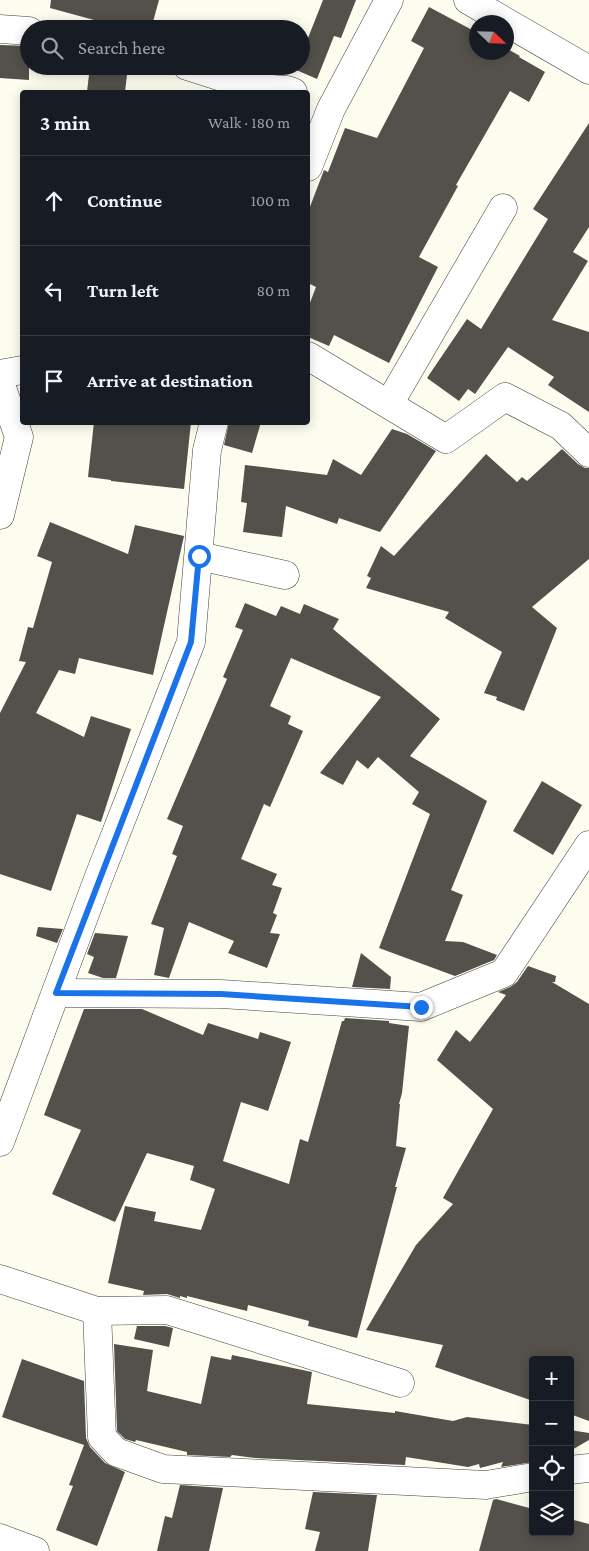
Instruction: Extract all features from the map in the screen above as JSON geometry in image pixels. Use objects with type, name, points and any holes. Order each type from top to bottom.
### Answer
[{"type":"street","points":[[310,156],[319,104],[389,0]]},
{"type":"street","points":[[468,0],[589,70]]},
{"type":"street","points":[[0,29],[20,30]]},
{"type":"street","points":[[215,75],[256,88],[287,90]]},
{"type":"street","points":[[389,404],[503,208]]},
{"type":"street","points":[[310,357],[446,439],[505,397],[561,426],[589,453]]},
{"type":"street","points":[[0,374],[20,370]]},
{"type":"street","points":[[0,382],[19,437],[0,515]]},
{"type":"street","points":[[0,1142],[191,642],[207,450],[213,425]]},
{"type":"street","points":[[199,556],[285,576]]},
{"type":"street","points":[[56,993],[221,994],[421,1007],[504,973],[589,845]]},
{"type":"street","points":[[0,1279],[97,1311],[167,1310],[400,1383]]},
{"type":"street","points":[[97,1311],[102,1437],[116,1452],[163,1469],[486,1485],[529,1478]]},
{"type":"street","points":[[574,1470],[589,1468]]},
{"type":"street","points":[[0,1538],[35,1551]]},
{"type":"building","points":[[51,0],[159,0],[153,20],[94,20],[50,8]]},
{"type":"building","points":[[323,0],[356,0],[341,38],[334,36],[317,79],[308,75],[310,75],[310,33]]},
{"type":"building","points":[[429,7],[469,28],[469,60],[514,60],[514,53],[545,72],[529,102],[510,91],[456,185],[458,186],[419,257],[438,267],[389,363],[334,335],[329,346],[310,338],[310,303],[316,287],[310,284],[310,207],[324,170],[328,172],[345,128],[377,138],[424,48],[411,41]]},
{"type":"building","points":[[0,45],[20,46],[20,75],[29,75],[29,80],[0,78]]},
{"type":"building","points":[[89,75],[127,75],[125,90],[87,90]]},
{"type":"building","points":[[589,123],[589,227],[573,252],[588,261],[552,320],[589,332],[589,412],[548,385],[554,377],[508,347],[475,394],[468,389],[459,401],[427,378],[467,319],[481,329],[548,219],[533,209]]},
{"type":"building","points":[[94,425],[191,425],[184,489],[88,477]]},
{"type":"building","points":[[228,425],[260,425],[252,453],[224,445]]},
{"type":"building","points":[[392,429],[407,434],[436,451],[380,532],[339,518],[337,524],[286,506],[282,537],[243,532],[247,503],[241,502],[245,465],[327,475],[333,459],[361,475]]},
{"type":"building","points":[[562,449],[578,464],[589,468],[589,559],[532,607],[557,628],[524,711],[496,700],[497,697],[484,693],[502,652],[445,618],[449,612],[366,588],[371,578],[367,576],[381,546],[394,556],[486,454],[517,482],[522,477],[527,481]]},
{"type":"building","points":[[50,522],[128,554],[135,525],[184,536],[153,675],[79,658],[75,674],[59,670],[36,713],[84,737],[91,716],[131,729],[101,822],[77,814],[51,891],[0,874],[0,713],[26,662],[19,661],[28,627],[33,628],[52,562],[37,556]]},
{"type":"building","points":[[245,603],[276,616],[281,606],[300,614],[304,604],[339,619],[333,629],[440,719],[410,756],[487,801],[451,890],[463,895],[445,941],[463,942],[497,955],[494,960],[455,976],[379,948],[430,814],[412,804],[419,792],[378,757],[368,769],[357,760],[343,785],[320,773],[381,697],[291,658],[270,706],[291,716],[288,724],[303,731],[270,807],[264,804],[241,859],[277,874],[272,885],[282,888],[273,913],[277,915],[270,933],[280,934],[267,968],[228,953],[234,941],[189,922],[169,978],[154,975],[164,928],[151,924],[177,856],[172,854],[183,826],[167,819],[227,679],[223,677],[243,630],[235,627]]},
{"type":"building","points":[[542,781],[582,805],[553,855],[513,831]]},
{"type":"building","points":[[38,927],[63,929],[57,943],[36,936]]},
{"type":"building","points":[[95,933],[128,936],[116,978],[103,978],[88,973],[94,957],[87,954]]},
{"type":"building","points":[[361,953],[391,977],[390,989],[352,987]]},
{"type":"building","points":[[528,966],[556,976],[555,982],[552,982],[589,1004],[589,1421],[574,1415],[574,1356],[529,1356],[529,1400],[435,1367],[443,1345],[366,1330],[416,1245],[453,1204],[443,1198],[493,1109],[437,1060],[456,1030],[470,1042],[506,995],[498,992],[517,982]]},
{"type":"building","points":[[84,1009],[142,1009],[203,1035],[208,1023],[258,1039],[260,1032],[291,1042],[268,1111],[241,1102],[223,1161],[289,1184],[300,1139],[308,1142],[342,1021],[345,1018],[389,1021],[389,1023],[409,1026],[402,1093],[399,1104],[396,1146],[406,1148],[357,1338],[308,1326],[309,1321],[248,1305],[247,1311],[187,1296],[187,1298],[180,1296],[180,1298],[167,1294],[143,1295],[144,1291],[108,1283],[125,1206],[156,1212],[154,1221],[201,1230],[215,1189],[190,1180],[194,1166],[147,1153],[115,1222],[52,1194],[81,1130],[44,1115]]},
{"type":"building","points":[[137,1326],[165,1326],[173,1328],[169,1347],[134,1339]]},
{"type":"building","points":[[114,1344],[153,1350],[147,1391],[201,1404],[211,1356],[231,1360],[232,1355],[312,1372],[307,1404],[395,1413],[395,1411],[453,1421],[467,1417],[529,1425],[529,1463],[501,1467],[503,1462],[480,1468],[479,1464],[468,1467],[406,1457],[405,1465],[255,1458],[232,1455],[230,1457],[187,1455],[187,1452],[125,1439],[117,1431]]},
{"type":"building","points":[[22,1359],[84,1381],[86,1438],[90,1447],[105,1463],[125,1472],[97,1546],[56,1530],[73,1486],[69,1485],[84,1445],[2,1417]]},
{"type":"building","points":[[574,1431],[589,1433],[589,1440],[574,1449]]},
{"type":"building","points":[[180,1485],[223,1488],[209,1551],[157,1551],[165,1516],[172,1518]]},
{"type":"building","points":[[313,1492],[377,1495],[368,1551],[315,1551],[320,1532],[305,1529]]},
{"type":"building","points":[[496,1499],[529,1508],[529,1536],[574,1536],[574,1520],[589,1524],[589,1551],[479,1551],[493,1500]]},
{"type":"route","points":[[199,556],[191,642],[98,879],[56,993],[221,994],[421,1007]]}]
